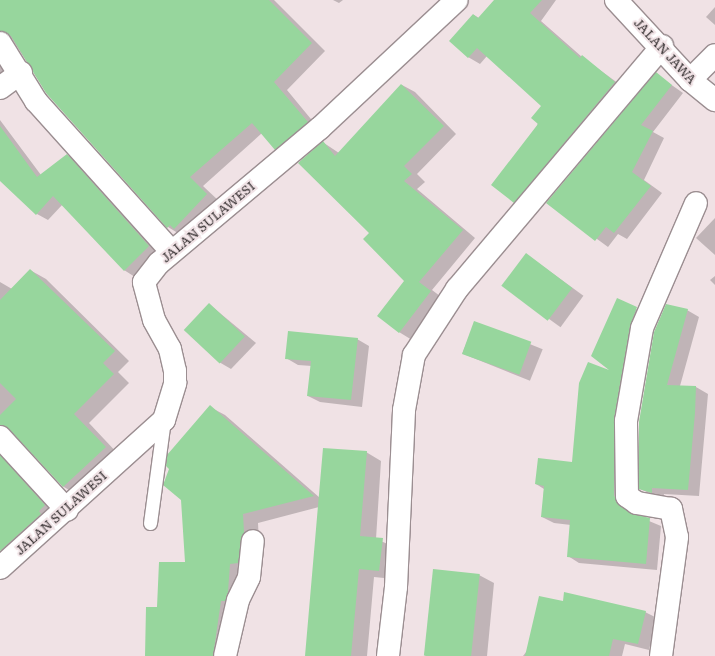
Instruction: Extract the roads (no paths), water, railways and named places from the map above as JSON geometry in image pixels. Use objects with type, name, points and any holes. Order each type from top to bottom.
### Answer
[{"type":"street","name":"JALAN SULAWESI","points":[[0,568],[164,420],[175,384],[175,371],[170,349],[154,320],[144,282],[171,251],[320,128],[457,0]]},
{"type":"street","name":"JALAN JAWA","points":[[616,0],[662,46],[690,80],[715,100]]},
{"type":"street","points":[[0,43],[21,72],[36,101],[171,251]]},
{"type":"street","points":[[388,656],[396,587],[404,410],[414,356],[457,289],[662,46]]},
{"type":"street","points":[[690,80],[715,55]]},
{"type":"street","points":[[0,88],[21,72]]},
{"type":"street","points":[[661,656],[677,537],[671,509],[637,503],[627,496],[626,421],[642,328],[696,203]]},
{"type":"street","points":[[0,436],[66,510]]},
{"type":"street","points":[[225,656],[238,600],[249,578],[253,541]]},
{"type":"lane","points":[[150,523],[164,420]]}]
